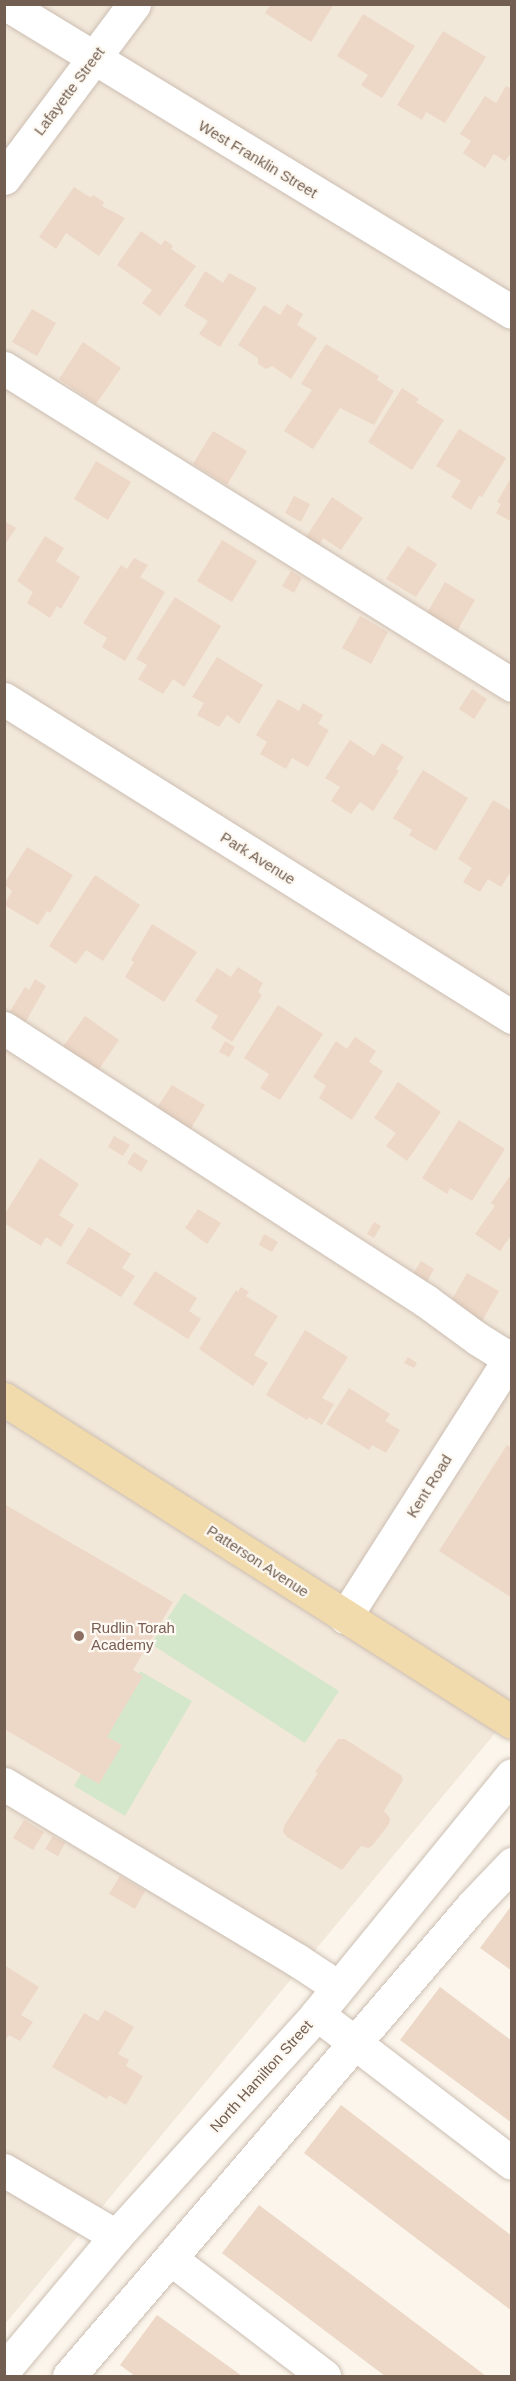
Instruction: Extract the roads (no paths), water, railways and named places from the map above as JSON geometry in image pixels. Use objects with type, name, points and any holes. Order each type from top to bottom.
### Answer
[{"type":"main road","name":"Patterson Avenue","points":[[4,1399],[512,1722]]},
{"type":"street","name":"West Franklin Street","points":[[6,4],[512,312]]},
{"type":"street","name":"Lafayette Street","points":[[4,178],[134,4]]},
{"type":"street","points":[[4,368],[512,685]]},
{"type":"street","name":"Park Avenue","points":[[4,699],[512,1017]]},
{"type":"street","points":[[4,1028],[426,1301],[478,1339],[510,1357]]},
{"type":"street","name":"Kent Road","points":[[345,1617],[510,1357]]},
{"type":"street","name":"North Hamilton Street","points":[[4,2370],[116,2236],[317,2014],[512,1775]]},
{"type":"street","points":[[4,1784],[286,1954],[338,1988]]},
{"type":"street","points":[[69,2376],[355,2046],[473,1905],[512,1864]]},
{"type":"street","points":[[317,2014],[355,2046],[512,2163]]},
{"type":"street","points":[[4,2170],[116,2236]]},
{"type":"street","points":[[171,2259],[324,2376]]},
{"type":"place","name":"Rudlin Torah Academy","points":[[79,1636]]}]
